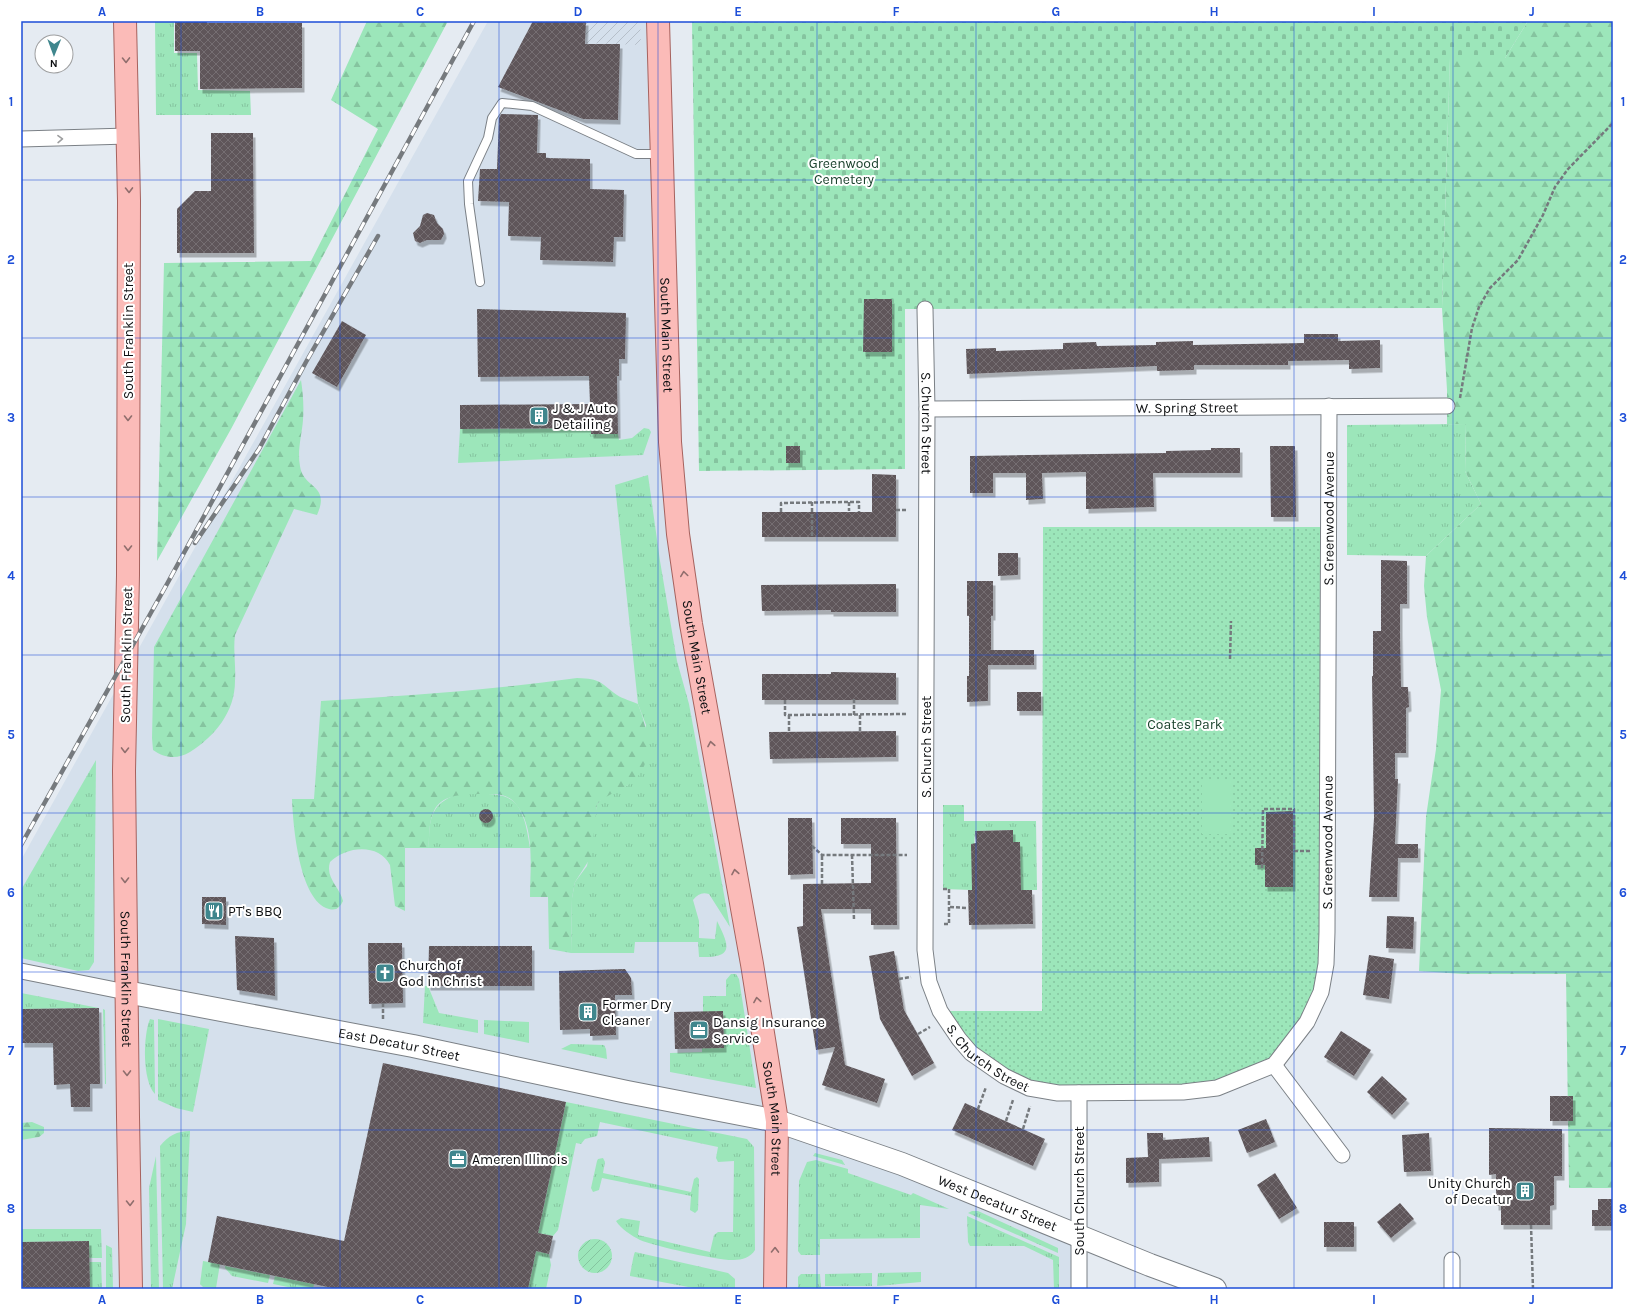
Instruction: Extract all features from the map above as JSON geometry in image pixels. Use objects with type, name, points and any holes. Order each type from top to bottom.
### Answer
[{"type":"main road","name":"South Franklin Street","points":[[125,21],[130,201],[128,575],[124,772],[131,1289]]},
{"type":"main road","name":"South Main Street","points":[[658,21],[670,442],[678,534],[702,691],[752,964],[777,1122],[775,1289]]},
{"type":"street","points":[[21,139],[128,136]]},
{"type":"street","name":"S. Church Street","points":[[925,309],[927,409],[925,950],[929,982],[940,1011],[959,1039],[981,1061],[1004,1076],[1030,1088],[1058,1093],[1079,1093]]},
{"type":"street","name":"W. Spring Street","points":[[927,409],[1329,406],[1453,403]]},
{"type":"street","name":"S. Greenwood Avenue","points":[[1079,1093],[1183,1092],[1217,1088],[1274,1064],[1307,1022],[1321,992],[1326,964],[1329,406]]},
{"type":"street","name":"East Decatur Street","points":[[21,971],[397,1043],[626,1092],[777,1122]]},
{"type":"street","points":[[1274,1064],[1342,1155]]},
{"type":"street","name":"South Church Street","points":[[1079,1093],[1079,1289]]},
{"type":"street","name":"West Decatur Street","points":[[777,1122],[902,1164],[1079,1236],[1215,1289]]},
{"type":"street","points":[[1452,1260],[1452,1289]]},
{"type":"lane","points":[[480,282],[469,204],[468,181],[488,138],[492,118],[502,103],[532,106],[636,154],[661,154]]},
{"type":"path","points":[[1453,403],[1472,328],[1479,307],[1490,288],[1518,260],[1543,215],[1555,187],[1568,169],[1613,123]]},
{"type":"path","points":[[812,502],[812,538]]},
{"type":"path","points":[[849,502],[849,511]]},
{"type":"path","points":[[781,512],[781,503],[859,502],[859,512]]},
{"type":"path","points":[[896,510],[908,510]]},
{"type":"path","points":[[1230,660],[1231,621]]},
{"type":"path","points":[[854,699],[854,715]]},
{"type":"path","points":[[785,700],[785,715],[908,714]]},
{"type":"path","points":[[789,715],[789,732]]},
{"type":"path","points":[[860,715],[860,731]]},
{"type":"path","points":[[1262,868],[1263,809],[1294,809],[1294,851],[1310,851]]},
{"type":"path","points":[[812,846],[822,855],[908,854]]},
{"type":"path","points":[[822,855],[822,884]]},
{"type":"path","points":[[852,855],[854,920]]},
{"type":"path","points":[[943,889],[950,889],[949,924],[943,924]]},
{"type":"path","points":[[950,907],[968,908]]},
{"type":"path","points":[[899,979],[911,977]]},
{"type":"path","points":[[383,1004],[383,1019]]},
{"type":"path","points":[[918,1034],[930,1027]]},
{"type":"path","points":[[978,1109],[986,1087]]},
{"type":"path","points":[[1006,1122],[1013,1100]]},
{"type":"path","points":[[1024,1129],[1030,1106]]},
{"type":"path","points":[[1532,1225],[1533,1289]]},
{"type":"shaded area","points":[[488,21],[653,21],[658,305],[771,1127],[823,1143],[1073,1240],[1074,1289],[21,1289],[21,860]]},
{"type":"shaded area","points":[[586,21],[640,21],[641,45],[585,43]]},
{"type":"green space","points":[[155,21],[174,21],[174,53],[197,53],[198,90],[250,91],[251,115],[156,115]]},
{"type":"green space","points":[[367,21],[448,21],[231,429],[157,561],[164,263],[311,261],[378,129],[331,100]]},
{"type":"green space","name":"Greenwood Cemetery","points":[[692,21],[1528,21],[1505,58],[1450,58],[1442,308],[905,309],[905,469],[699,471]]},
{"type":"green space","points":[[1528,21],[1613,21],[1613,1188],[1569,1188],[1566,974],[1463,974],[1419,971],[1426,817],[1436,749],[1441,690],[1427,617],[1424,586],[1426,556],[1481,504],[1465,471],[1466,424],[1447,424],[1447,390],[1442,308],[1450,58],[1505,58]]},
{"type":"green space","points":[[301,380],[303,415],[299,460],[302,473],[319,492],[321,498],[317,515],[294,509],[235,635],[234,692],[227,713],[222,722],[208,739],[185,755],[171,757],[162,755],[153,750],[152,738],[154,647]]},
{"type":"green space","points":[[1466,424],[1465,471],[1481,504],[1426,556],[1347,555],[1347,425]]},
{"type":"green space","points":[[591,428],[618,434],[619,440],[632,438],[644,428],[649,429],[651,432],[643,455],[458,463],[460,429]]},
{"type":"green space","points":[[648,475],[660,561],[677,661],[689,704],[730,927],[709,894],[700,894],[693,900],[699,921],[699,938],[715,939],[717,921],[725,938],[726,949],[724,953],[710,957],[699,957],[698,942],[635,942],[634,953],[571,953],[572,898],[575,882],[587,866],[597,804],[605,796],[628,785],[646,725],[638,704],[615,485]]},
{"type":"green space","name":"Coates Park","points":[[1043,527],[1329,527],[1321,992],[1274,1065],[1217,1088],[1058,1093],[1004,1076],[940,1011],[1042,1011]]},
{"type":"green space","points":[[577,678],[596,680],[619,696],[638,704],[645,725],[648,747],[647,758],[637,777],[628,785],[597,804],[591,857],[575,882],[572,898],[571,953],[549,949],[548,897],[530,897],[531,860],[529,834],[526,822],[521,811],[511,799],[499,795],[467,794],[445,799],[439,804],[434,811],[431,821],[429,848],[405,848],[405,911],[395,906],[390,865],[385,858],[378,853],[362,849],[345,853],[330,862],[329,868],[331,878],[343,901],[341,905],[336,909],[329,909],[319,903],[311,892],[304,877],[296,843],[292,799],[314,799],[321,701],[449,692]]},
{"type":"green space","points":[[96,760],[94,962],[89,970],[78,971],[21,958],[21,890]]},
{"type":"green space","points":[[1202,781],[1233,781],[1233,834],[1202,834]]},
{"type":"green space","points":[[458,794],[490,794],[510,799],[523,815],[530,848],[429,848],[429,830],[436,808],[448,798]]},
{"type":"green space","points":[[943,805],[964,805],[964,821],[1036,821],[1037,890],[1021,890],[1019,842],[1013,842],[1013,830],[975,831],[972,890],[943,889]]},
{"type":"green space","points":[[731,974],[736,974],[739,979],[756,1088],[670,1072],[670,1053],[702,1052],[702,1048],[724,1048],[723,1012],[703,1012],[703,996],[726,996],[726,980]]},
{"type":"green space","points":[[425,986],[428,986],[439,1013],[478,1020],[478,1033],[423,1023]]},
{"type":"green space","points":[[21,993],[99,1008],[22,1009],[21,1020]]},
{"type":"green space","points":[[103,1009],[105,1010],[106,1084],[105,1084]]},
{"type":"green space","points":[[150,1019],[154,1020],[155,1094],[148,1079],[145,1058],[146,1036]]},
{"type":"green space","points":[[158,1019],[209,1029],[193,1112],[176,1108],[158,1100]]},
{"type":"green space","points":[[484,1020],[529,1022],[529,1043],[484,1034]]},
{"type":"green space","points":[[571,1044],[604,1045],[607,1059],[561,1049]]},
{"type":"green space","points":[[566,1102],[747,1139],[754,1147],[755,1250],[746,1258],[727,1260],[687,1253],[647,1243],[630,1234],[616,1221],[621,1218],[640,1221],[638,1235],[710,1252],[714,1235],[718,1232],[733,1232],[734,1161],[718,1162],[716,1158],[718,1147],[600,1122],[597,1136],[585,1139],[581,1144],[576,1143],[558,1230],[553,1236],[538,1233]]},
{"type":"green space","points":[[32,1122],[44,1127],[44,1133],[39,1137],[21,1140],[21,1123]]},
{"type":"green space","points":[[190,1131],[186,1224],[172,1289],[163,1289],[160,1146],[166,1139],[173,1135]]},
{"type":"green space","points":[[815,1153],[842,1160],[845,1165],[813,1156]]},
{"type":"green space","points":[[156,1156],[159,1289],[151,1289],[149,1188]]},
{"type":"green space","points":[[603,1158],[605,1162],[603,1173],[691,1192],[694,1179],[697,1177],[699,1179],[698,1210],[695,1213],[690,1210],[691,1196],[602,1178],[599,1190],[593,1192],[591,1188],[597,1161],[598,1159]]},
{"type":"green space","points":[[816,1160],[848,1169],[848,1173],[911,1195],[913,1193],[949,1209],[920,1205],[920,1238],[820,1239],[820,1255],[801,1255],[798,1251],[799,1181],[807,1162]]},
{"type":"green space","points":[[978,1211],[1058,1248],[1058,1253],[968,1213]]},
{"type":"green space","points":[[967,1216],[1059,1257],[1059,1289],[1054,1289],[1053,1260],[1024,1246],[970,1246],[968,1242]]},
{"type":"green space","points":[[21,1229],[101,1229],[102,1258],[89,1258],[89,1241],[21,1242]]},
{"type":"green space","points":[[592,1239],[598,1239],[607,1244],[611,1250],[611,1262],[607,1268],[598,1273],[592,1273],[583,1268],[578,1259],[578,1253],[583,1244]]},
{"type":"green space","points":[[106,1245],[112,1248],[113,1289],[106,1289]]},
{"type":"green space","points":[[536,1251],[549,1254],[551,1265],[546,1289],[528,1289]]},
{"type":"green space","points":[[635,1252],[728,1273],[735,1279],[735,1288],[699,1289],[630,1276]]},
{"type":"green space","points":[[203,1261],[220,1264],[216,1288],[203,1287],[200,1284]]},
{"type":"green space","points":[[89,1262],[101,1262],[102,1288],[90,1288]]},
{"type":"green space","points":[[225,1266],[270,1275],[268,1283],[232,1276]]},
{"type":"green space","points":[[921,1272],[921,1282],[877,1286],[878,1273]]},
{"type":"green space","points":[[872,1273],[872,1286],[825,1286],[825,1274]]},
{"type":"green space","points":[[801,1274],[820,1274],[821,1289],[798,1289],[798,1277]]},
{"type":"green space","points":[[275,1276],[314,1284],[313,1289],[298,1289],[273,1284]]},
{"type":"building","points":[[175,21],[207,21],[207,23],[302,23],[302,88],[200,89],[200,51],[175,51]]},
{"type":"building","points":[[533,21],[586,21],[585,44],[620,44],[618,120],[583,119],[498,87]]},
{"type":"building","points":[[501,114],[538,115],[537,153],[546,153],[546,158],[590,159],[590,189],[624,190],[623,237],[614,237],[613,262],[540,260],[541,237],[508,236],[509,202],[478,201],[480,169],[497,169],[499,118]]},
{"type":"building","points":[[211,133],[253,133],[254,253],[177,253],[177,209],[195,191],[211,191]]},
{"type":"building","points":[[427,213],[434,215],[437,223],[443,229],[444,234],[441,240],[427,240],[420,243],[415,241],[413,233],[420,226],[423,215]]},
{"type":"building","points":[[864,299],[892,299],[892,352],[863,352]]},
{"type":"building","points":[[477,309],[626,313],[625,359],[619,359],[619,376],[617,376],[618,434],[591,434],[591,428],[460,429],[460,405],[590,404],[589,376],[478,377]]},
{"type":"building","points":[[342,321],[366,335],[337,387],[312,373]]},
{"type":"building","points":[[1304,334],[1338,334],[1338,341],[1380,340],[1380,368],[1349,369],[1349,360],[1288,361],[1288,365],[1194,365],[1194,370],[1157,371],[1157,366],[967,374],[966,349],[996,348],[996,351],[1063,349],[1063,343],[1096,342],[1097,346],[1156,345],[1156,342],[1193,341],[1193,345],[1304,343]]},
{"type":"building","points":[[786,446],[800,446],[800,463],[786,463]]},
{"type":"building","points":[[1270,446],[1295,446],[1296,517],[1271,517]]},
{"type":"building","points":[[1211,448],[1240,448],[1240,473],[1153,473],[1154,507],[1086,509],[1086,472],[1042,473],[1043,499],[1026,500],[1026,473],[993,473],[993,493],[970,493],[970,456],[1166,453],[1166,451],[1211,450]]},
{"type":"building","points":[[872,474],[896,475],[896,537],[762,537],[762,512],[872,512]]},
{"type":"building","points":[[998,553],[1018,553],[1018,575],[998,576]]},
{"type":"building","points":[[1381,560],[1407,561],[1407,604],[1400,604],[1400,631],[1401,687],[1408,687],[1409,707],[1406,708],[1406,753],[1395,753],[1395,779],[1398,779],[1395,844],[1418,844],[1418,858],[1398,858],[1397,897],[1369,897],[1374,818],[1372,676],[1373,631],[1381,631]]},
{"type":"building","points":[[967,581],[993,581],[991,650],[1034,650],[1034,665],[988,665],[988,701],[967,702],[967,676],[969,676],[969,616],[967,616]]},
{"type":"building","points":[[896,584],[896,612],[831,612],[831,610],[762,611],[761,585]]},
{"type":"building","points":[[831,672],[896,673],[896,700],[762,700],[762,674],[831,674]]},
{"type":"building","points":[[1017,692],[1041,692],[1041,711],[1017,711]]},
{"type":"building","points":[[896,731],[896,757],[770,759],[769,732]]},
{"type":"building","points":[[483,809],[489,809],[493,813],[493,819],[489,823],[483,823],[479,819],[479,813]]},
{"type":"building","points":[[1293,811],[1293,887],[1265,887],[1265,865],[1255,865],[1255,848],[1266,848],[1266,812]]},
{"type":"building","points":[[788,818],[812,818],[813,874],[788,875]]},
{"type":"building","points":[[841,818],[896,818],[897,925],[871,925],[871,909],[821,909],[845,1065],[885,1079],[877,1103],[822,1085],[835,1047],[816,1050],[797,927],[803,926],[803,884],[871,883],[871,844],[841,844]]},
{"type":"building","points":[[1013,830],[1013,842],[1020,842],[1021,890],[1032,890],[1033,924],[969,925],[968,890],[972,890],[971,844],[976,843],[975,831]]},
{"type":"building","name":"PT's BBQ","points":[[202,897],[226,897],[226,925],[202,924]]},
{"type":"building","points":[[1387,916],[1414,917],[1413,949],[1386,948]]},
{"type":"building","points":[[235,936],[274,938],[275,996],[237,990]]},
{"type":"building","name":"Church of God in Christ","points":[[368,943],[402,943],[403,1003],[369,1004]]},
{"type":"building","points":[[429,946],[532,946],[532,986],[428,986]]},
{"type":"building","points":[[894,951],[904,1010],[934,1063],[912,1076],[880,1019],[869,956]]},
{"type":"building","points":[[1369,955],[1394,959],[1389,999],[1363,995]]},
{"type":"building","name":"Former Dry Cleaner","points":[[625,969],[631,978],[632,995],[615,995],[616,1035],[590,1036],[590,1029],[560,1030],[559,971]]},
{"type":"building","points":[[99,1008],[100,1084],[90,1084],[90,1107],[71,1107],[70,1084],[54,1085],[53,1043],[22,1043],[22,1009]]},
{"type":"building","name":"Dansig Insurance Service","points":[[723,1011],[724,1048],[675,1049],[674,1012]]},
{"type":"building","points":[[1341,1031],[1371,1050],[1354,1076],[1324,1057]]},
{"type":"building","name":"Ameren Illinois","points":[[383,1063],[566,1102],[538,1233],[553,1236],[549,1254],[536,1251],[528,1289],[337,1289],[208,1262],[217,1216],[344,1241]]},
{"type":"building","points":[[1382,1076],[1407,1099],[1392,1115],[1367,1092]]},
{"type":"building","points":[[1550,1096],[1573,1096],[1573,1121],[1550,1121]]},
{"type":"building","points":[[965,1103],[1045,1139],[1033,1166],[952,1130]]},
{"type":"building","points":[[1266,1119],[1275,1142],[1247,1153],[1238,1130]]},
{"type":"building","name":"Unity Church of Decatur","points":[[1489,1128],[1562,1129],[1562,1176],[1554,1176],[1554,1205],[1550,1206],[1550,1225],[1501,1225],[1501,1206],[1496,1206],[1496,1174],[1489,1175]]},
{"type":"building","points":[[1147,1133],[1163,1133],[1163,1140],[1209,1137],[1210,1157],[1159,1159],[1159,1182],[1126,1183],[1126,1158],[1148,1157]]},
{"type":"building","points":[[1429,1133],[1431,1171],[1404,1172],[1402,1135]]},
{"type":"building","points":[[1275,1173],[1297,1208],[1279,1219],[1257,1185]]},
{"type":"building","points":[[1598,1199],[1613,1199],[1613,1226],[1592,1226],[1592,1210],[1598,1210]]},
{"type":"building","points":[[1400,1203],[1414,1219],[1391,1238],[1377,1222]]},
{"type":"building","points":[[1324,1222],[1354,1222],[1354,1247],[1324,1247]]},
{"type":"building","points":[[89,1241],[90,1289],[21,1289],[21,1242]]},
{"type":"railway","points":[[21,845],[167,584],[474,21]]},
{"type":"railway","points":[[195,543],[259,449],[306,362],[378,236]]},
{"type":"place","name":"J & J Auto Detailing","points":[[539,416]]},
{"type":"place","name":"PT's BBQ","points":[[214,911]]},
{"type":"place","name":"Church of God in Christ","points":[[385,973]]},
{"type":"place","name":"Former Dry Cleaner","points":[[588,1012]]},
{"type":"place","name":"Dansig Insurance Service","points":[[699,1030]]},
{"type":"place","name":"Ameren Illinois","points":[[458,1159]]},
{"type":"place","name":"Unity Church of Decatur","points":[[1525,1191]]}]
